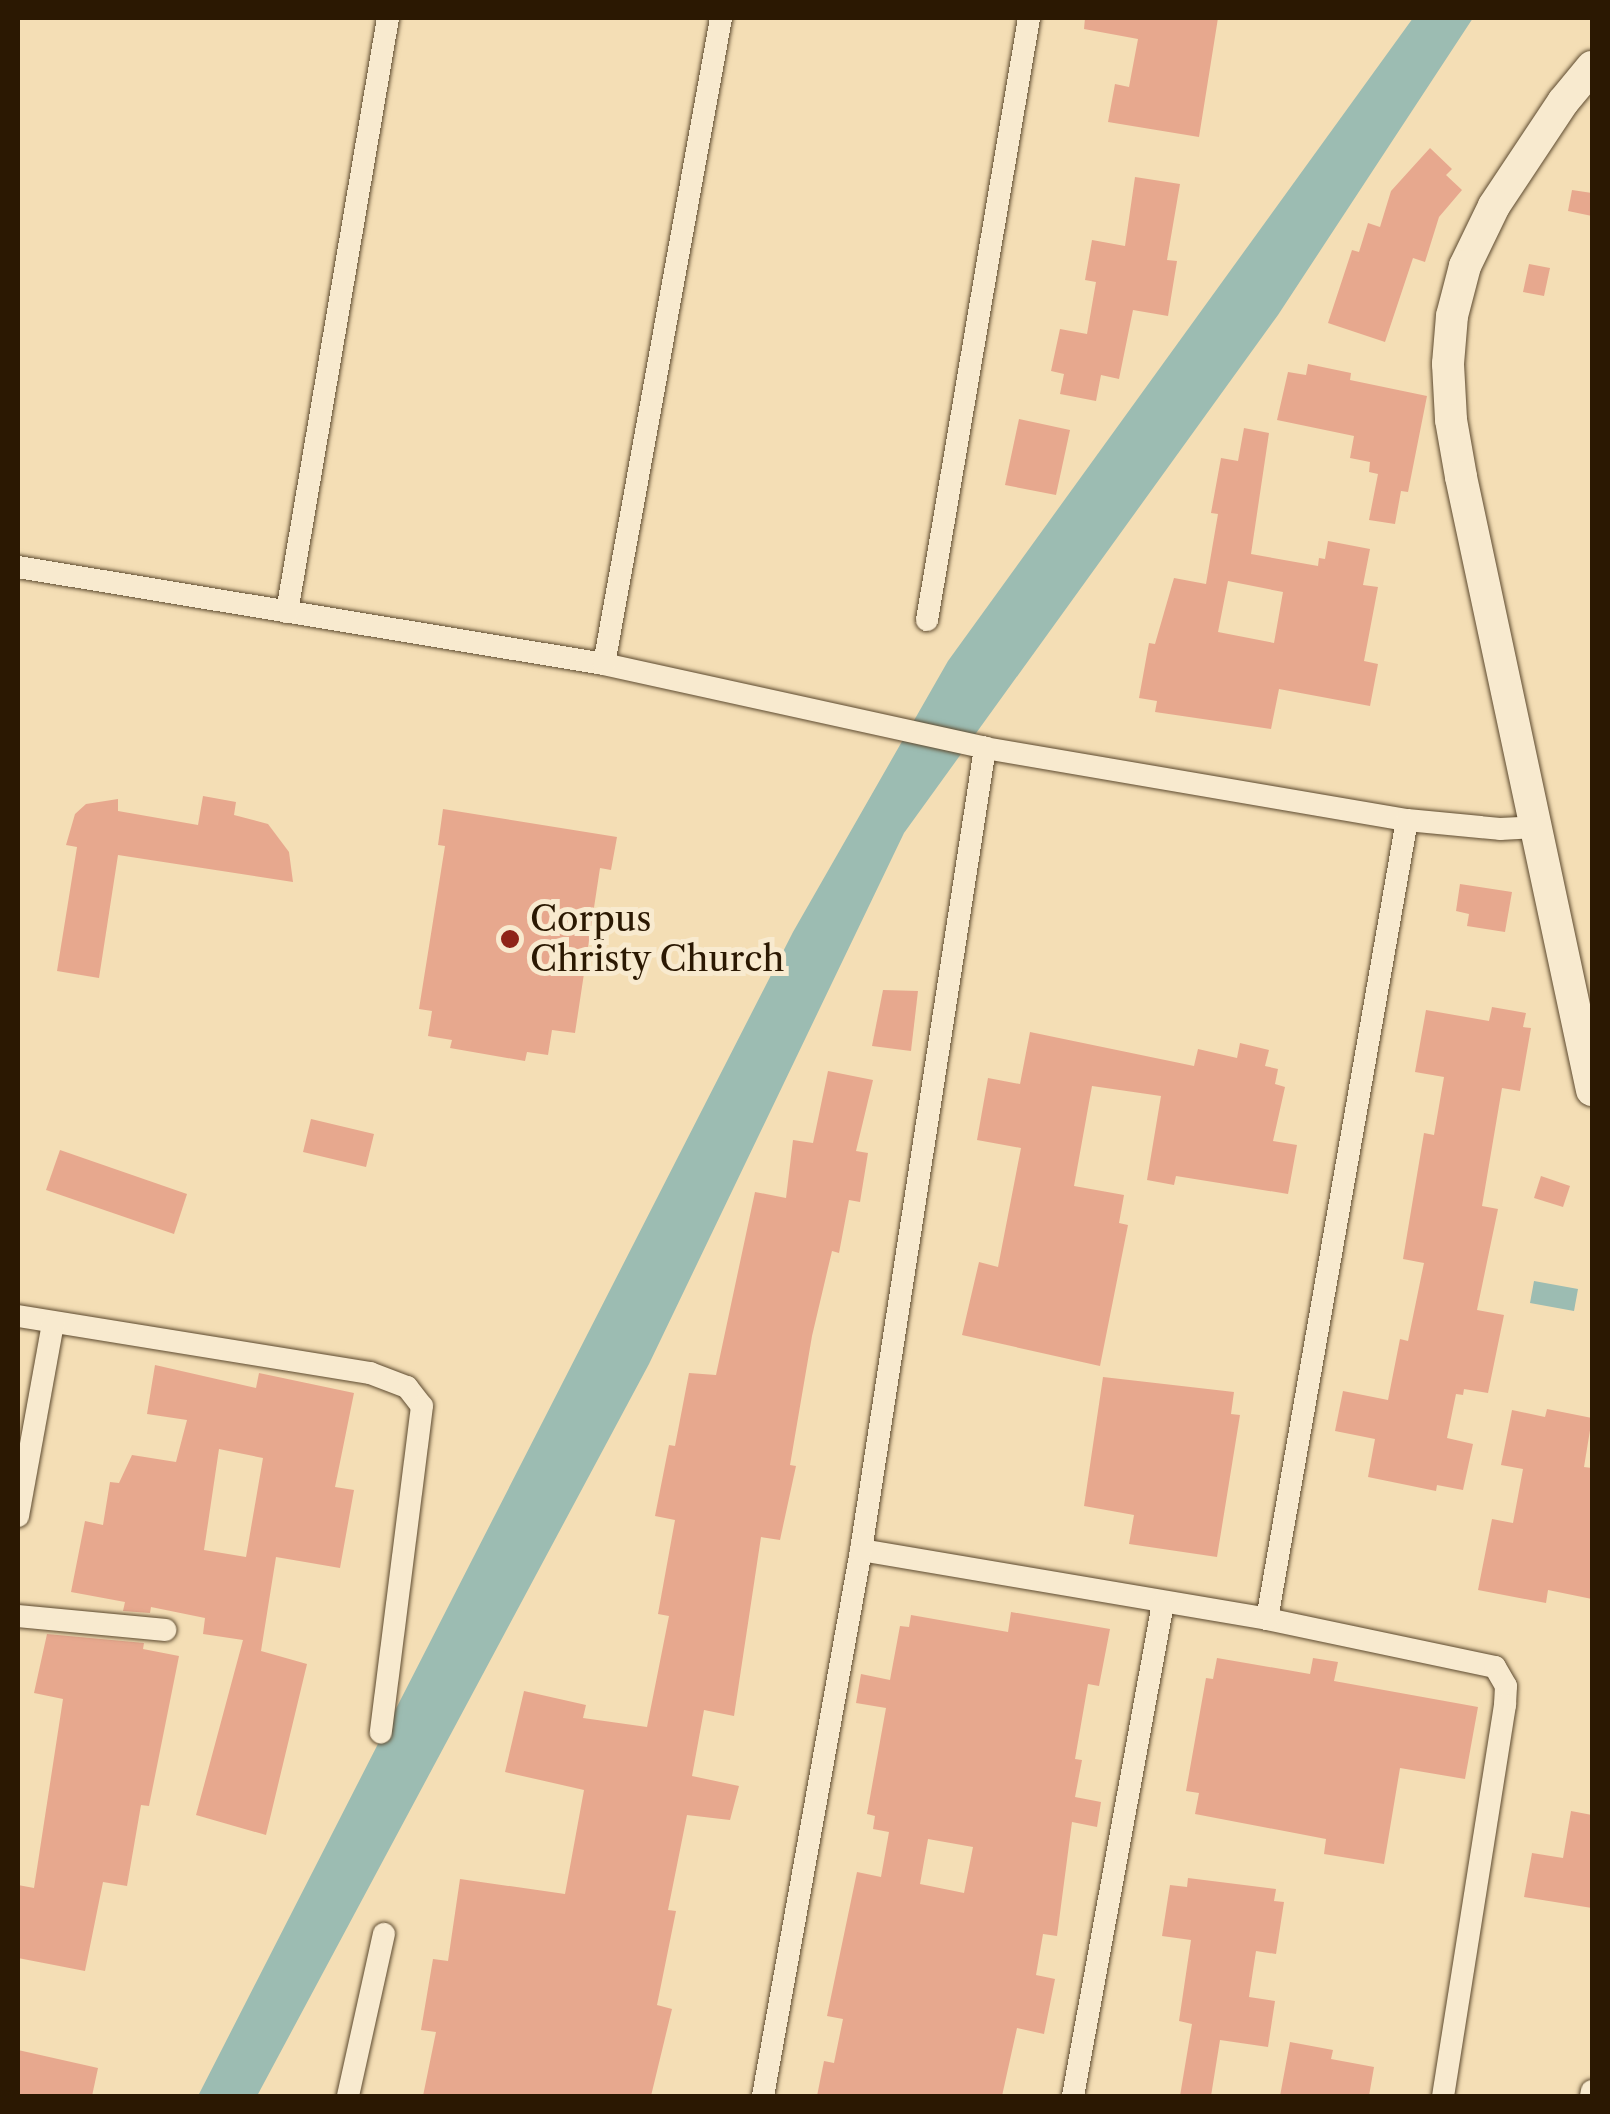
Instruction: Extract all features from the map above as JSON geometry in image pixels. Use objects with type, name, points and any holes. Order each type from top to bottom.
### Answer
[{"type":"street","points":[[287,612],[388,18]]},
{"type":"street","points":[[604,664],[721,18]]},
{"type":"street","points":[[927,620],[1029,18]]},
{"type":"street","points":[[1592,68],[1563,102],[1494,206],[1465,266],[1451,332],[1451,420],[1592,1090]]},
{"type":"street","points":[[18,567],[604,664],[981,747],[1407,820],[1500,830],[1536,827]]},
{"type":"street","points":[[764,2096],[861,1550],[981,747]]},
{"type":"street","points":[[1267,1619],[1407,820]]},
{"type":"street","points":[[18,1316],[370,1373],[407,1387],[422,1406],[381,1732]]},
{"type":"street","points":[[18,1516],[54,1323]]},
{"type":"street","points":[[861,1550],[1267,1619],[1483,1662],[1501,1673],[1505,1705],[1444,2096]]},
{"type":"street","points":[[1073,2096],[1163,1603]]},
{"type":"street","points":[[18,1616],[164,1630]]},
{"type":"street","points":[[348,2096],[384,1934]]},
{"type":"water","points":[[1413,18],[1473,18],[1278,315],[904,833],[649,1364],[257,2096],[198,2096],[793,932],[948,661]]},
{"type":"water","points":[[1534,1281],[1578,1289],[1574,1311],[1530,1303]]},
{"type":"building","points":[[1085,18],[1218,18],[1199,137],[1108,122],[1115,84],[1129,87],[1138,39],[1084,29]]},
{"type":"building","points":[[1430,148],[1452,169],[1446,175],[1462,190],[1439,217],[1425,262],[1413,258],[1385,342],[1328,323],[1352,250],[1359,252],[1368,223],[1380,227],[1391,191]]},
{"type":"building","points":[[1135,177],[1180,184],[1167,260],[1177,261],[1168,316],[1133,310],[1119,379],[1101,375],[1096,401],[1060,394],[1064,374],[1051,371],[1060,329],[1087,334],[1096,282],[1085,280],[1092,240],[1125,246]]},
{"type":"building","points":[[1572,190],[1592,193],[1592,216],[1568,211]]},
{"type":"building","points":[[1529,264],[1550,268],[1544,296],[1523,292]]},
{"type":"building","points":[[1308,364],[1351,373],[1350,380],[1427,396],[1408,492],[1401,491],[1395,524],[1369,520],[1378,474],[1369,472],[1370,462],[1350,458],[1354,436],[1277,420],[1288,372],[1306,375]]},
{"type":"building","points":[[1019,419],[1070,430],[1056,495],[1005,485]]},
{"type":"building","points":[[1244,428],[1269,433],[1251,554],[1318,566],[1319,558],[1325,559],[1328,541],[1370,549],[1363,585],[1378,587],[1364,661],[1378,664],[1370,706],[1279,689],[1271,729],[1155,712],[1157,701],[1139,698],[1149,643],[1155,644],[1174,578],[1206,584],[1218,514],[1211,513],[1221,458],[1238,461]],"holes":[[[1228,581],[1283,592],[1274,643],[1218,632]]]},
{"type":"building","points":[[203,796],[236,802],[234,815],[268,824],[289,852],[293,882],[118,855],[99,978],[57,971],[77,847],[66,845],[75,814],[86,804],[118,799],[118,811],[198,825]]},
{"type":"building","name":"Corpus Christy Church","points":[[443,809],[617,837],[611,870],[600,868],[575,1033],[552,1030],[548,1055],[527,1052],[525,1061],[450,1048],[452,1040],[428,1036],[432,1011],[419,1009],[445,846],[438,845]]},
{"type":"building","points":[[1460,884],[1512,892],[1505,932],[1467,926],[1469,914],[1456,911]]},
{"type":"building","points":[[883,990],[918,991],[911,1051],[872,1046]]},
{"type":"building","points":[[1492,1007],[1526,1013],[1523,1027],[1531,1028],[1520,1091],[1502,1088],[1482,1206],[1498,1209],[1477,1310],[1504,1315],[1488,1393],[1464,1389],[1463,1395],[1456,1394],[1447,1438],[1473,1444],[1463,1490],[1437,1485],[1436,1491],[1368,1477],[1375,1439],[1335,1431],[1343,1391],[1388,1400],[1400,1339],[1408,1341],[1424,1263],[1403,1259],[1424,1133],[1434,1135],[1444,1077],[1415,1072],[1426,1010],[1489,1021]]},
{"type":"building","points":[[1030,1032],[1194,1066],[1198,1049],[1237,1058],[1240,1043],[1269,1050],[1265,1066],[1278,1069],[1275,1084],[1285,1087],[1273,1141],[1297,1145],[1288,1194],[1176,1176],[1174,1185],[1147,1180],[1161,1096],[1092,1086],[1074,1186],[1124,1195],[1119,1223],[1128,1225],[1100,1366],[962,1335],[979,1262],[998,1267],[1021,1148],[977,1140],[988,1078],[1020,1084]]},
{"type":"building","points":[[828,1071],[873,1080],[856,1151],[868,1153],[860,1202],[849,1200],[839,1253],[832,1251],[812,1336],[790,1465],[796,1466],[780,1540],[761,1537],[734,1716],[704,1710],[692,1776],[739,1786],[730,1820],[687,1815],[668,1910],[676,1911],[657,2005],[672,2009],[651,2096],[423,2096],[436,2032],[421,2030],[433,1959],[448,1961],[460,1879],[565,1894],[584,1790],[505,1772],[524,1691],[586,1705],[583,1718],[647,1727],[669,1616],[658,1614],[675,1520],[655,1516],[669,1445],[675,1446],[689,1373],[716,1375],[755,1192],[786,1198],[793,1140],[813,1143]]},
{"type":"building","points":[[311,1119],[374,1134],[366,1167],[303,1152]]},
{"type":"building","points":[[60,1150],[187,1194],[174,1234],[46,1190]]},
{"type":"building","points":[[1541,1176],[1570,1186],[1563,1207],[1534,1198]]},
{"type":"building","points":[[155,1365],[256,1388],[259,1373],[354,1393],[335,1487],[354,1490],[340,1568],[276,1557],[261,1651],[307,1664],[266,1835],[196,1815],[243,1640],[203,1634],[205,1618],[151,1607],[150,1613],[123,1611],[125,1602],[71,1592],[85,1521],[103,1525],[110,1482],[119,1483],[132,1455],[176,1462],[187,1420],[147,1414]],"holes":[[[219,1449],[263,1458],[246,1557],[204,1550]]]},
{"type":"building","points":[[1103,1377],[1234,1392],[1231,1414],[1240,1415],[1217,1557],[1129,1544],[1134,1515],[1084,1506]]},
{"type":"building","points":[[1547,1409],[1592,1418],[1584,1467],[1592,1468],[1592,1599],[1548,1590],[1546,1603],[1478,1590],[1492,1519],[1513,1523],[1523,1469],[1501,1465],[1512,1410],[1545,1417]]},
{"type":"building","points":[[1011,1612],[1110,1629],[1099,1686],[1088,1684],[1075,1759],[1082,1760],[1075,1797],[1101,1802],[1097,1827],[1072,1822],[1057,1936],[1043,1934],[1036,1975],[1055,1979],[1044,2034],[1017,2028],[1002,2096],[817,2096],[824,2061],[834,2063],[843,2019],[827,2016],[857,1872],[881,1877],[889,1832],[873,1829],[875,1816],[867,1814],[886,1708],[856,1703],[861,1674],[890,1680],[900,1626],[909,1627],[911,1615],[1008,1632]],"holes":[[[928,1839],[973,1847],[964,1893],[920,1884]]]},
{"type":"building","points":[[47,1634],[144,1643],[143,1649],[179,1656],[149,1806],[141,1805],[127,1886],[103,1882],[85,1971],[18,1958],[18,1885],[34,1888],[63,1699],[34,1693]]},
{"type":"building","points":[[1217,1658],[1310,1674],[1313,1658],[1338,1662],[1334,1681],[1478,1707],[1465,1779],[1400,1768],[1384,1864],[1324,1854],[1326,1839],[1195,1814],[1199,1793],[1186,1791],[1206,1678],[1213,1679]]},
{"type":"building","points":[[1571,1811],[1592,1815],[1592,1908],[1524,1897],[1532,1853],[1563,1858]]},
{"type":"building","points":[[1188,1878],[1276,1889],[1274,1901],[1284,1902],[1276,1954],[1256,1951],[1249,1997],[1275,2001],[1268,2047],[1220,2040],[1211,2096],[1180,2096],[1192,2024],[1179,2021],[1191,1940],[1162,1936],[1170,1885],[1187,1887]]},
{"type":"building","points":[[1290,2042],[1333,2050],[1331,2059],[1374,2067],[1369,2096],[1280,2096]]},
{"type":"building","points":[[18,2050],[98,2068],[92,2096],[18,2096]]},
{"type":"place","name":"Corpus Christy Church","points":[[510,939]]}]
